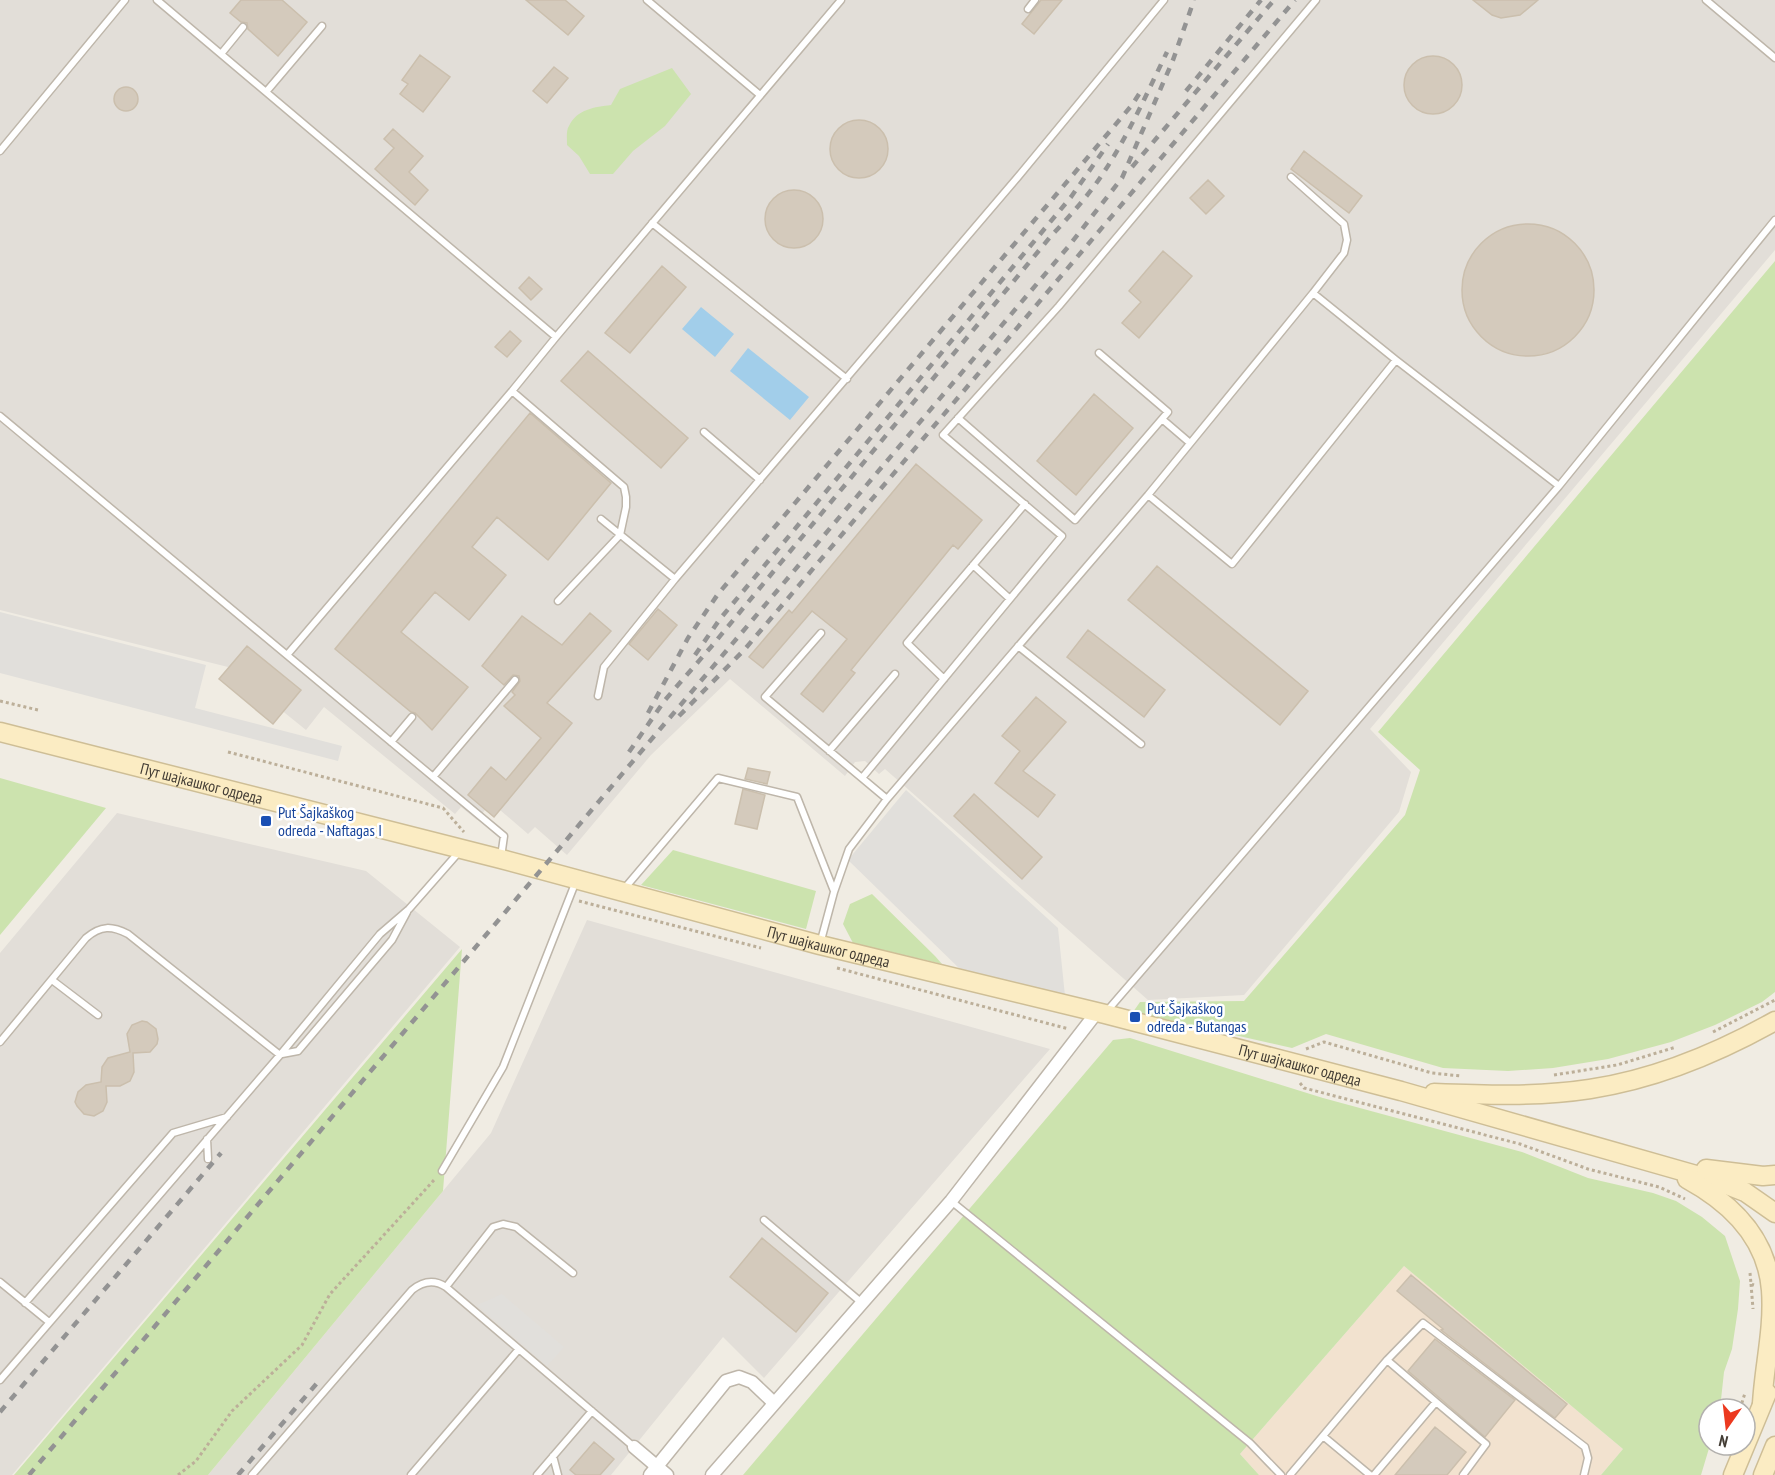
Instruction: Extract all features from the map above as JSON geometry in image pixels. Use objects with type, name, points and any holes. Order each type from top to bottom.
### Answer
[{"type":"street","name":"Пут шајкашког одреда","points":[[0,732],[464,841],[501,859],[621,893],[1401,1091],[1717,1181],[1745,1192],[1775,1213]]},
{"type":"street","points":[[712,1475],[951,1202],[1101,1013]]},
{"type":"street","points":[[1401,1091],[1519,1095],[1592,1089],[1641,1078],[1689,1063],[1739,1041],[1775,1021]]},
{"type":"street","name":"Пут шајкашког одреда","points":[[1656,1162],[1762,1176],[1775,1175]]},
{"type":"street","points":[[1656,1162],[1704,1188],[1742,1219],[1760,1247],[1767,1265],[1772,1291],[1762,1404]]},
{"type":"street","points":[[1734,1475],[1775,1372]]},
{"type":"street","points":[[653,1471],[726,1381],[739,1377],[752,1382],[774,1403]]},
{"type":"street","points":[[1763,1475],[1775,1446]]},
{"type":"street","points":[[634,1447],[653,1471],[667,1475]]},
{"type":"lane","points":[[0,151],[125,0]]},
{"type":"lane","points":[[157,0],[556,337]]},
{"type":"lane","points":[[647,0],[760,95]]},
{"type":"lane","points":[[286,655],[841,0]]},
{"type":"lane","points":[[1028,9],[1035,0]]},
{"type":"lane","points":[[598,696],[604,667],[675,579],[847,379],[1164,0]]},
{"type":"lane","points":[[862,778],[1062,536],[943,435],[1059,306],[1316,0]]},
{"type":"lane","points":[[1706,0],[1775,58]]},
{"type":"lane","points":[[266,92],[322,26]]},
{"type":"lane","points":[[221,54],[243,27]]},
{"type":"lane","points":[[820,945],[834,892],[849,849],[887,799],[1148,495],[1344,253],[1347,240],[1344,224],[1291,177]]},
{"type":"lane","points":[[1101,1013],[1559,486],[1775,220]]},
{"type":"lane","points":[[652,223],[847,379]]},
{"type":"lane","points":[[1313,293],[1559,486]]},
{"type":"lane","points":[[958,418],[1075,520],[1167,412],[1099,352]]},
{"type":"lane","points":[[1148,495],[1232,564],[1396,360]]},
{"type":"lane","points":[[512,391],[624,487],[626,507],[620,535],[558,601]]},
{"type":"lane","points":[[0,416],[504,836],[501,859]]},
{"type":"lane","points":[[1162,418],[1190,443]]},
{"type":"lane","points":[[704,432],[760,480]]},
{"type":"lane","points":[[944,679],[907,643],[1025,504]]},
{"type":"lane","points":[[601,519],[675,579]]},
{"type":"lane","points":[[973,565],[1010,599]]},
{"type":"lane","points":[[821,633],[765,697],[887,799]]},
{"type":"lane","points":[[1018,646],[1141,744]]},
{"type":"lane","points":[[829,751],[895,674]]},
{"type":"lane","points":[[433,777],[514,680]]},
{"type":"lane","points":[[391,742],[412,717]]},
{"type":"lane","points":[[621,893],[718,778],[797,797],[834,892]]},
{"type":"lane","points":[[280,1055],[298,1050],[392,940],[409,909],[464,841]]},
{"type":"lane","points":[[442,1171],[503,1067],[576,880]]},
{"type":"lane","points":[[0,1380],[280,1055],[380,934],[409,909]]},
{"type":"lane","points":[[0,1042],[86,938],[94,930],[103,927],[116,928],[128,934],[280,1055]]},
{"type":"lane","points":[[52,980],[98,1015]]},
{"type":"lane","points":[[25,1303],[173,1133],[227,1116]]},
{"type":"lane","points":[[207,1139],[208,1159]]},
{"type":"lane","points":[[951,1202],[1250,1443],[1281,1475]]},
{"type":"lane","points":[[764,1220],[862,1303]]},
{"type":"lane","points":[[447,1287],[493,1227],[503,1224],[516,1227],[573,1273]]},
{"type":"lane","points":[[252,1475],[412,1290],[421,1282],[430,1281],[447,1287],[634,1447]]},
{"type":"lane","points":[[0,1282],[49,1322]]},
{"type":"lane","points":[[1290,1475],[1387,1360],[1423,1323],[1585,1447],[1588,1458],[1584,1475]]},
{"type":"lane","points":[[411,1475],[519,1349]]},
{"type":"lane","points":[[1387,1360],[1486,1444],[1462,1475]]},
{"type":"lane","points":[[1323,1436],[1372,1475],[1436,1402]]},
{"type":"lane","points":[[537,1475],[592,1411]]},
{"type":"lane","points":[[553,1456],[558,1475]]},
{"type":"path","points":[[0,701],[38,710]]},
{"type":"path","points":[[228,752],[443,808],[464,841]]},
{"type":"path","points":[[1705,1036],[1775,1000]]},
{"type":"path","points":[[1306,1049],[1324,1042],[1432,1073],[1462,1076]]},
{"type":"path","points":[[1550,1075],[1617,1065],[1684,1045]]},
{"type":"path","points":[[1298,1081],[1304,1088],[1520,1144],[1588,1169],[1659,1188],[1688,1200]]},
{"type":"path","points":[[178,1475],[196,1461],[231,1411],[302,1345],[330,1294],[442,1171]]},
{"type":"path","points":[[1749,1268],[1751,1284],[1772,1291]]},
{"type":"shaded area","points":[[0,0],[1775,0],[1775,250],[1370,729],[1411,772],[1399,812],[1244,995],[1148,1000],[885,769],[879,774],[865,761],[855,762],[845,776],[730,679],[651,755],[567,855],[535,827],[528,834],[500,810],[494,817],[485,810],[477,820],[461,807],[455,814],[324,707],[306,730],[228,667],[0,610]]},
{"type":"shaded area","points":[[0,612],[206,665],[195,708],[342,746],[338,761],[0,673]]},
{"type":"shaded area","points":[[906,790],[1058,928],[1065,996],[963,972],[848,860]]},
{"type":"shaded area","points":[[117,813],[366,871],[460,947],[12,1475],[0,1475],[0,953]]},
{"type":"shaded area","points":[[587,920],[1050,1049],[764,1378],[723,1337],[611,1475],[208,1475],[491,1133]]},
{"type":"shaded area","points":[[1404,1266],[1623,1449],[1601,1475],[1259,1475],[1240,1454]]},
{"type":"shaded area","points":[[502,1294],[564,1347],[547,1366],[477,1305]]},
{"type":"green space","points":[[672,68],[691,94],[665,126],[633,151],[613,174],[590,174],[579,156],[567,145],[567,130],[572,120],[587,110],[611,105],[620,89]]},
{"type":"green space","points":[[1775,261],[1775,992],[1762,1002],[1715,1025],[1671,1042],[1608,1059],[1553,1068],[1508,1071],[1443,1068],[1326,1034],[1292,1048],[1133,1012],[1140,1002],[1244,1001],[1405,815],[1420,770],[1378,732]]},
{"type":"green space","points":[[0,778],[106,808],[0,935]]},
{"type":"green space","points":[[673,850],[816,891],[806,929],[641,885]]},
{"type":"green space","points":[[872,894],[942,964],[853,943],[843,924],[850,904]]},
{"type":"green space","points":[[462,949],[443,1191],[208,1475],[14,1475]]},
{"type":"green space","points":[[1130,1038],[1323,1098],[1522,1152],[1588,1178],[1653,1193],[1676,1201],[1702,1217],[1725,1236],[1740,1281],[1732,1349],[1724,1372],[1721,1397],[1697,1397],[1697,1457],[1706,1457],[1701,1475],[1601,1475],[1623,1449],[1404,1266],[1240,1454],[1259,1475],[743,1475],[1113,1040]]},
{"type":"water","points":[[701,307],[734,334],[715,357],[682,329]]},
{"type":"water","points":[[748,348],[809,397],[790,420],[730,371]]},
{"type":"building","points":[[241,0],[282,0],[307,22],[278,56],[248,29],[247,23],[241,22],[230,13]]},
{"type":"building","points":[[526,0],[565,0],[584,16],[568,35]]},
{"type":"building","points":[[1041,0],[1062,0],[1034,34],[1022,24]]},
{"type":"building","points":[[1473,0],[1538,0],[1520,15],[1501,18],[1492,15]]},
{"type":"building","points":[[420,55],[450,77],[423,112],[400,94],[408,84],[402,80]]},
{"type":"building","points":[[1433,56],[1449,61],[1457,69],[1462,85],[1457,101],[1449,109],[1433,114],[1417,109],[1409,101],[1404,85],[1409,69],[1417,61]]},
{"type":"building","points":[[554,67],[568,78],[547,103],[533,91]]},
{"type":"building","points":[[126,87],[135,90],[138,99],[135,108],[126,111],[117,108],[114,99],[117,90]]},
{"type":"building","points":[[859,120],[875,125],[883,133],[888,149],[883,165],[875,173],[859,178],[843,173],[835,165],[830,149],[835,133],[843,125]]},
{"type":"building","points":[[393,129],[423,156],[409,172],[428,190],[415,205],[375,169],[394,148],[384,139]]},
{"type":"building","points":[[1304,151],[1362,196],[1349,213],[1291,169]]},
{"type":"building","points":[[1208,180],[1224,196],[1206,214],[1190,198]]},
{"type":"building","points":[[794,190],[810,195],[818,203],[823,219],[818,235],[810,243],[794,248],[778,243],[770,235],[765,219],[770,203],[778,195]]},
{"type":"building","points":[[1528,224],[1553,229],[1575,243],[1589,265],[1594,290],[1589,315],[1575,337],[1553,351],[1528,356],[1503,351],[1481,337],[1467,315],[1462,290],[1467,265],[1481,243],[1503,229]]},
{"type":"building","points":[[1163,251],[1192,276],[1139,338],[1122,323],[1141,302],[1129,291]]},
{"type":"building","points":[[662,266],[686,287],[630,353],[605,333]]},
{"type":"building","points":[[529,277],[542,289],[531,300],[519,288]]},
{"type":"building","points":[[510,331],[521,341],[507,357],[495,347]]},
{"type":"building","points":[[588,351],[688,438],[661,468],[561,381]]},
{"type":"building","points":[[1094,394],[1133,428],[1076,495],[1037,461]]},
{"type":"building","points":[[530,413],[611,483],[548,560],[497,517],[472,547],[506,575],[469,620],[435,592],[401,632],[468,687],[432,730],[415,713],[335,649]]},
{"type":"building","points":[[916,464],[982,520],[958,549],[953,545],[851,670],[855,673],[823,712],[801,694],[847,639],[812,611],[763,668],[749,657],[789,610],[792,613]]},
{"type":"building","points":[[1157,566],[1308,691],[1280,725],[1128,600]]},
{"type":"building","points":[[658,609],[677,625],[648,660],[629,644]]},
{"type":"building","points":[[590,613],[611,631],[547,703],[572,723],[494,817],[468,795],[491,767],[506,780],[541,738],[504,706],[515,695],[512,692],[520,681],[519,676],[513,675],[504,685],[482,666],[522,616],[562,645]]},
{"type":"building","points":[[1088,630],[1165,690],[1144,717],[1067,657]]},
{"type":"building","points":[[247,646],[301,690],[273,724],[219,679]]},
{"type":"building","points":[[1036,697],[1066,722],[1023,771],[1055,795],[1038,817],[995,783],[1020,751],[1002,736]]},
{"type":"building","points":[[748,768],[770,772],[767,784],[745,779]]},
{"type":"building","points":[[743,789],[765,795],[757,829],[735,824]]},
{"type":"building","points":[[974,794],[1042,857],[1022,879],[954,816]]},
{"type":"building","points":[[142,1021],[156,1029],[157,1044],[150,1052],[133,1053],[134,1072],[130,1081],[120,1086],[106,1086],[107,1102],[103,1111],[94,1116],[84,1114],[75,1102],[78,1092],[86,1085],[101,1082],[102,1067],[108,1058],[130,1052],[127,1034],[132,1025]]},
{"type":"building","points":[[762,1238],[828,1293],[796,1332],[730,1277]]},
{"type":"building","points":[[1411,1275],[1567,1404],[1555,1418],[1441,1330],[1443,1329],[1397,1291]]},
{"type":"building","points":[[1435,1339],[1515,1400],[1485,1437],[1408,1371]]},
{"type":"building","points":[[1435,1427],[1466,1452],[1447,1475],[1395,1475]]},
{"type":"building","points":[[594,1442],[614,1459],[600,1475],[576,1475],[570,1470]]},
{"type":"railway","points":[[29,1475],[1068,247],[1122,178],[1173,60],[1194,0]]},
{"type":"railway","points":[[1186,91],[1261,0]]},
{"type":"railway","points":[[1132,167],[1274,0]]},
{"type":"railway","points":[[679,716],[745,649],[1295,0]]},
{"type":"railway","points":[[629,752],[665,700],[1092,189],[1122,143],[1167,52]]},
{"type":"railway","points":[[648,713],[688,638],[718,594],[1132,105],[1141,91]]},
{"type":"railway","points":[[695,655],[720,619],[1071,197],[1108,144]]},
{"type":"railway","points":[[0,1412],[221,1153]]},
{"type":"railway","points":[[238,1475],[318,1382]]},
{"type":"place","name":"Put Šajkaškog odreda - Naftagas I","points":[[266,821]]},
{"type":"place","name":"Put Šajkaškog odreda - Butangas","points":[[1135,1017]]}]
